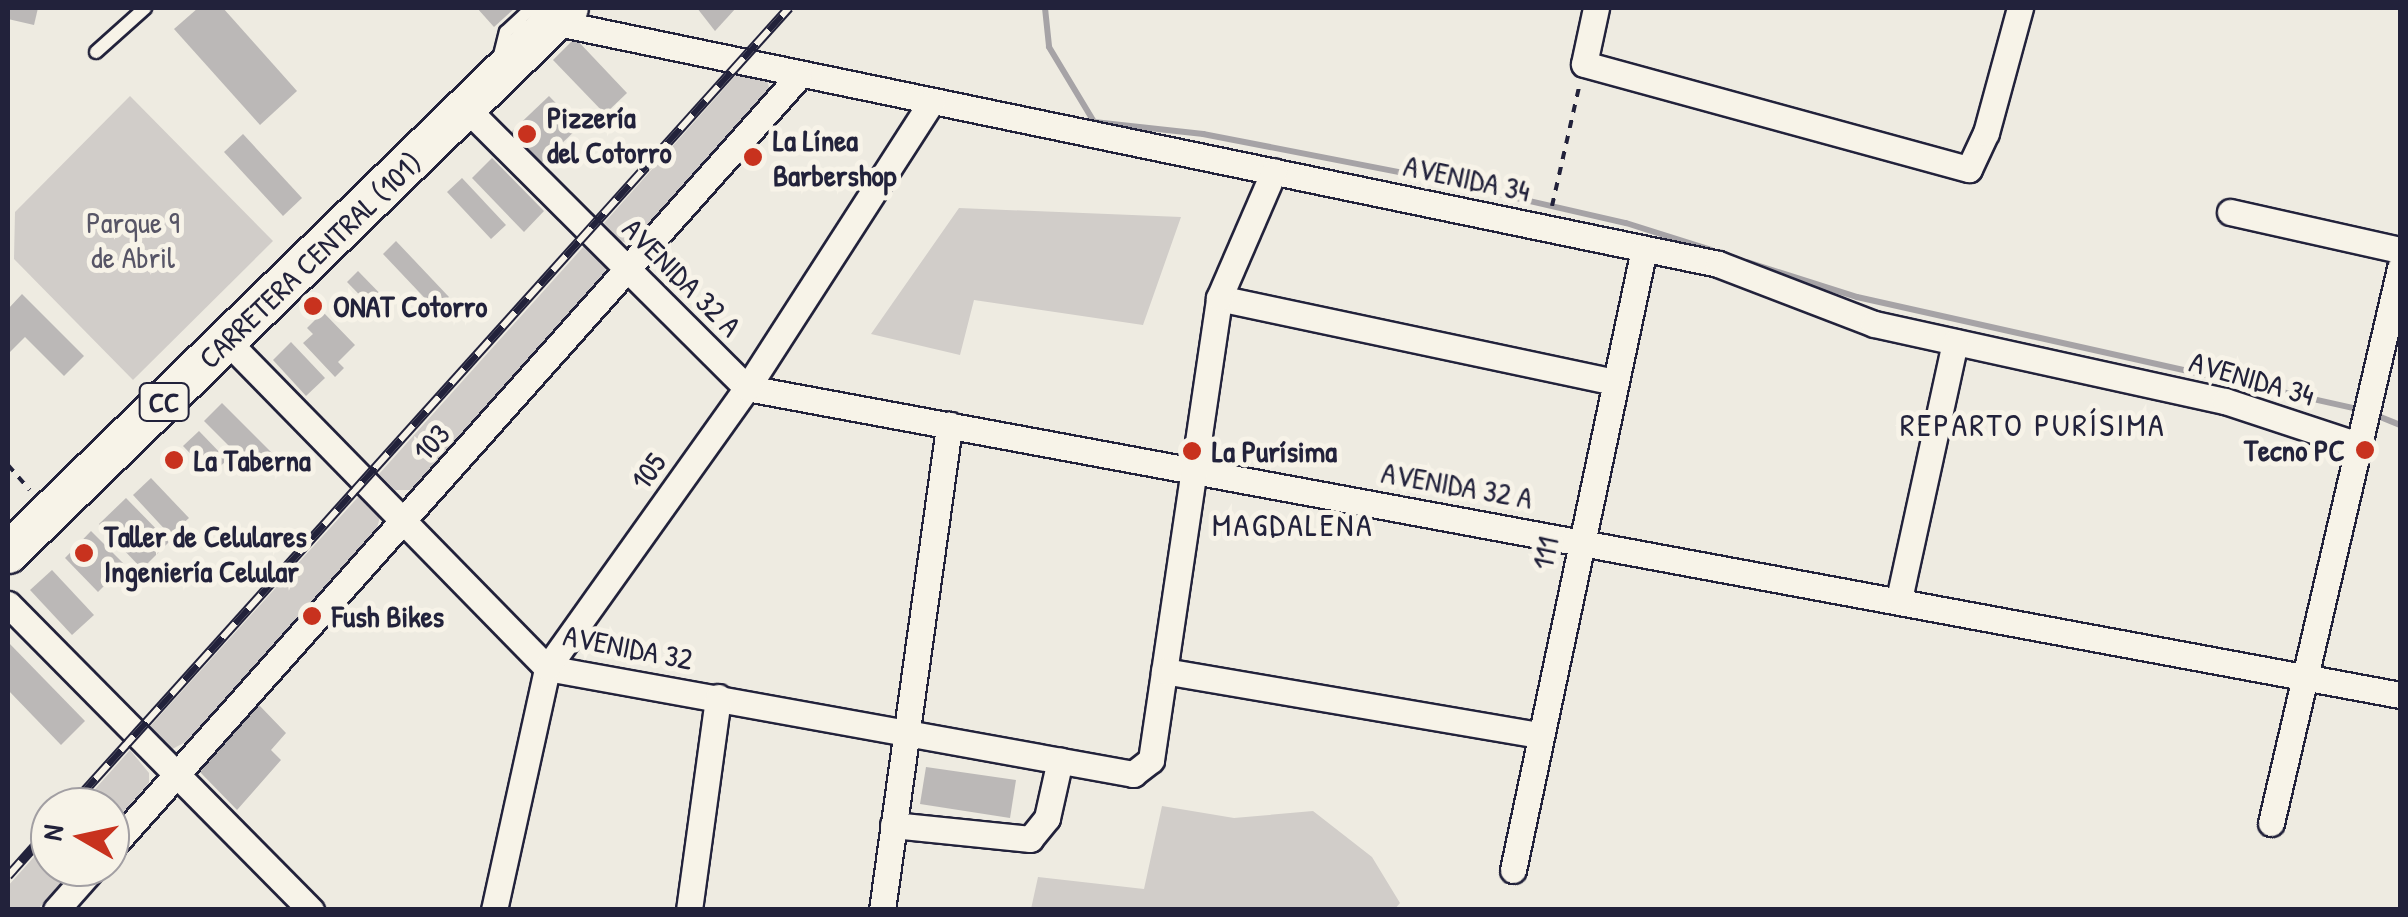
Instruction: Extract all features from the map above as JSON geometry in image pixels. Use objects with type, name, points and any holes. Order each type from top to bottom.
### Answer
[{"type":"main road","name":"CARRETERA CENTRAL (101)","points":[[8,554],[497,78],[551,12]]},
{"type":"street","points":[[1596,8],[1584,64],[1969,169],[1986,133],[2020,8]]},
{"type":"street","name":"AVENIDA 34","points":[[551,12],[800,76],[1718,264],[1874,324],[2225,401],[2364,423]]},
{"type":"street","name":"103","points":[[130,826],[800,76]]},
{"type":"street","name":"105","points":[[494,910],[547,668],[747,388],[932,100]]},
{"type":"street","name":"AVENIDA 32 A","points":[[466,108],[747,388],[2308,674],[2400,696]]},
{"type":"street","points":[[1274,171],[1218,298],[1164,671],[1540,736]]},
{"type":"street","points":[[2230,212],[2400,250]]},
{"type":"street","name":"111","points":[[1514,870],[1644,249]]},
{"type":"street","points":[[2272,824],[2400,268]]},
{"type":"street","points":[[1218,298],[1614,382]]},
{"type":"street","name":"AVENIDA 32","points":[[227,341],[547,668],[1060,760],[1145,771],[1164,671]]},
{"type":"street","points":[[1899,599],[1956,342]]},
{"type":"street","points":[[882,910],[949,426]]},
{"type":"street","points":[[8,604],[311,910]]},
{"type":"street","points":[[688,910],[718,698]]},
{"type":"street","points":[[894,825],[1030,840],[1048,818],[1060,760]]},
{"type":"street","points":[[56,910],[76,887]]},
{"type":"lane","points":[[96,52],[145,8]]},
{"type":"path","points":[[1555,192],[1584,64]]},
{"type":"green space","points":[[737,74],[767,80],[770,91],[634,245],[620,241],[604,223]]},
{"type":"green space","name":"Parque 9 de Abril","points":[[130,96],[273,241],[133,380],[14,259],[15,212]]},
{"type":"green space","points":[[959,208],[1181,217],[1143,325],[974,300],[960,355],[871,334]]},
{"type":"green space","points":[[585,245],[606,267],[604,279],[412,490],[395,490],[379,474]]},
{"type":"green space","points":[[360,495],[380,517],[377,528],[187,741],[167,752],[144,733]]},
{"type":"green space","points":[[130,750],[149,773],[149,783],[130,804],[130,787],[97,787]]},
{"type":"green space","points":[[1162,806],[1234,818],[1313,811],[1372,857],[1400,903],[1394,910],[1031,909],[1038,877],[1144,889]]},
{"type":"green space","points":[[30,861],[30,887],[57,887],[38,909],[8,909],[8,886]]},
{"type":"building","points":[[8,8],[38,8],[34,25],[8,19]]},
{"type":"building","points":[[198,8],[223,8],[297,91],[260,125],[174,29]]},
{"type":"building","points":[[477,8],[515,8],[494,27]]},
{"type":"building","points":[[697,8],[736,8],[715,31]]},
{"type":"building","points":[[575,38],[627,93],[605,114],[553,60]]},
{"type":"building","points":[[549,96],[579,127],[539,165],[509,134]]},
{"type":"building","points":[[243,134],[302,198],[283,216],[224,152]]},
{"type":"building","points":[[492,158],[544,211],[524,232],[472,178]]},
{"type":"building","points":[[462,178],[506,225],[491,239],[447,192]]},
{"type":"building","points":[[396,241],[449,297],[436,310],[383,254]]},
{"type":"building","points":[[358,271],[394,308],[383,319],[347,282]]},
{"type":"building","points":[[22,294],[84,356],[64,376],[25,337],[8,354],[8,309]]},
{"type":"building","points":[[323,312],[355,345],[338,362],[344,368],[335,377],[303,343],[313,334],[307,328]]},
{"type":"building","points":[[291,342],[325,378],[306,396],[273,360]]},
{"type":"building","points":[[222,403],[275,456],[257,474],[204,421]]},
{"type":"building","points":[[199,431],[227,460],[211,475],[183,446]]},
{"type":"building","points":[[151,478],[189,518],[170,535],[133,495]]},
{"type":"building","points":[[126,498],[169,542],[142,569],[99,524]]},
{"type":"building","points":[[91,531],[125,565],[98,592],[65,558]]},
{"type":"building","points":[[52,570],[94,615],[72,635],[30,590]]},
{"type":"building","points":[[8,642],[85,721],[61,745],[8,690]]},
{"type":"building","points":[[259,705],[286,733],[271,750],[281,760],[237,810],[200,772]]},
{"type":"building","points":[[926,767],[1016,780],[1010,818],[920,804]]},
{"type":"waterway","points":[[1045,8],[1049,47],[1094,122],[1203,134],[1429,178],[1626,223],[1711,250]]},
{"type":"waterway","points":[[1747,262],[1857,297],[2362,410]]},
{"type":"waterway","points":[[2373,414],[2400,425]]},
{"type":"railway","points":[[88,787],[789,8]]},
{"type":"railway","points":[[8,876],[30,851]]},
{"type":"place","name":"Pizzería del Cotorro","points":[[527,134]]},
{"type":"place","name":"La Línea Barbershop","points":[[753,157]]},
{"type":"place","name":"ONAT Cotorro","points":[[313,306]]},
{"type":"place","name":"Tecno PC","points":[[2365,450]]},
{"type":"place","name":"La Purísima","points":[[1192,451]]},
{"type":"place","name":"La Taberna","points":[[174,460]]},
{"type":"place","name":"Taller de Celulares Ingeniería Celular","points":[[84,553]]},
{"type":"place","name":"Fush Bikes","points":[[312,616]]},
{"type":"district","name":"REPARTO PURÍSIMA","points":[[2033,425]]},
{"type":"district","name":"MAGDALENA","points":[[1293,525]]}]
